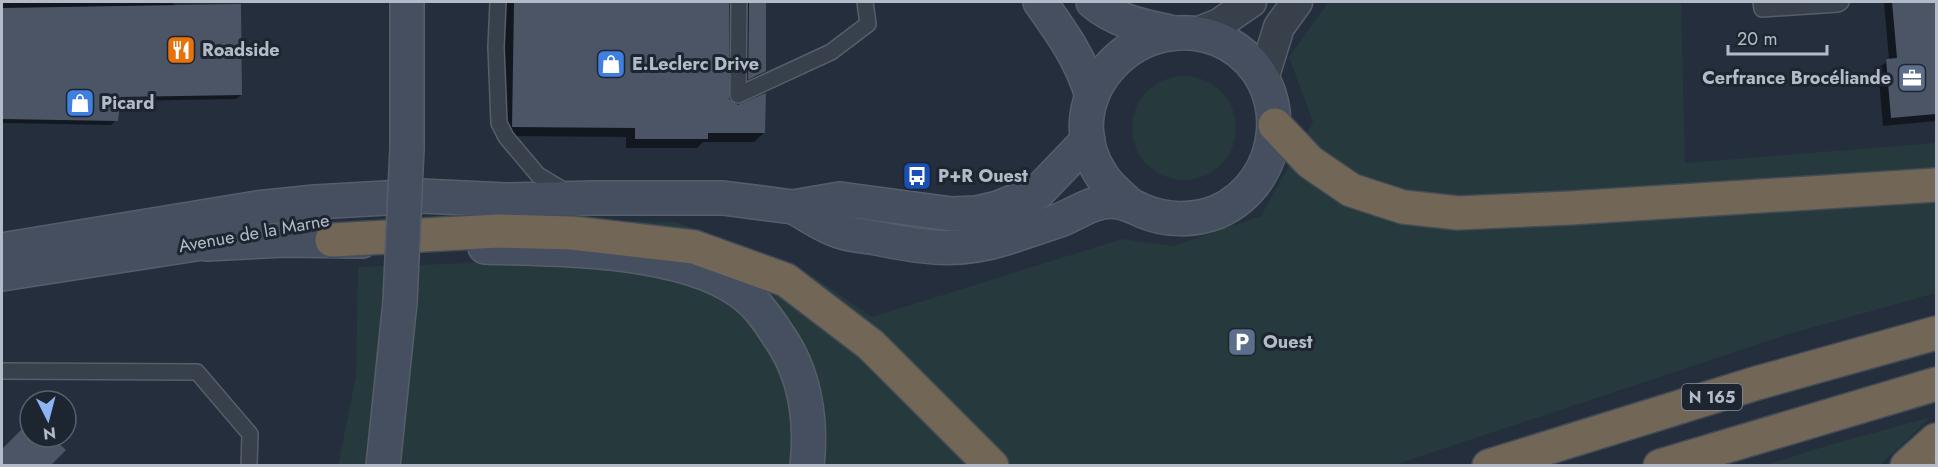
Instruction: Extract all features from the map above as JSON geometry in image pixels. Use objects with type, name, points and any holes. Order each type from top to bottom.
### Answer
[{"type":"highway","points":[[1275,125],[1310,162],[1351,190],[1403,207],[1458,213],[1936,185]]},
{"type":"highway","points":[[332,240],[508,232],[572,233],[694,247],[786,280],[871,345],[992,465]]},
{"type":"highway","name":"N 165","points":[[1489,465],[1756,383],[1936,333]]},
{"type":"highway","points":[[1660,465],[1936,384]]},
{"type":"highway","points":[[1907,465],[1936,440]]},
{"type":"main road","points":[[383,465],[400,302],[407,148],[407,2]]},
{"type":"main road","points":[[1040,2],[1071,46],[1092,96]]},
{"type":"main road","points":[[1093,2],[1104,11],[1134,25],[1184,33],[1228,44],[1254,66],[1263,80],[1274,109],[1275,125],[1268,162],[1247,192],[1233,204],[1199,217],[1180,219],[1144,212],[1113,191],[1101,176],[1093,158],[1087,125],[1092,96],[1100,77],[1114,60],[1130,46],[1149,37],[1184,33]]},
{"type":"main road","name":"Avenue de la Marne","points":[[2,250],[201,217],[315,202],[421,196],[507,200],[723,198],[793,207],[840,199],[952,214],[976,213],[998,208],[1038,192],[1088,140]]},
{"type":"main road","name":"Avenue de la Marne","points":[[2,274],[207,244],[319,219],[420,211],[507,200]]},
{"type":"main road","name":"Avenue de la Marne","points":[[793,207],[837,231],[934,249],[959,248],[1004,239],[1103,202],[1128,203]]},
{"type":"main road","points":[[207,244],[332,240],[570,250],[639,256],[710,275],[734,287],[753,302],[788,348],[800,378],[807,410],[809,448],[807,465]]},
{"type":"main road","points":[[393,380],[399,456],[403,465]]},
{"type":"street","points":[[1184,33],[1219,24],[1251,2]]},
{"type":"street","points":[[1263,80],[1279,27],[1297,2]]},
{"type":"lane","points":[[498,2],[496,47],[499,123],[506,137],[538,175],[576,198]]},
{"type":"lane","points":[[739,2],[738,95],[831,52],[868,24],[865,2]]},
{"type":"lane","points":[[1761,2],[1762,9],[1839,4],[1841,2]]},
{"type":"lane","points":[[2,371],[197,372],[250,434],[249,465]]},
{"type":"green space","points":[[1331,2],[1681,2],[1685,163],[1936,143],[1936,293],[1789,334],[1394,465],[338,466],[356,376],[358,267],[502,262],[535,220],[676,222],[805,271],[872,317],[1122,239],[1173,246],[1261,216],[1313,122],[1289,57],[1327,4]]},
{"type":"green space","points":[[1184,76],[1204,80],[1221,91],[1232,108],[1236,128],[1232,148],[1221,165],[1204,176],[1184,180],[1164,176],[1147,165],[1136,148],[1132,128],[1136,108],[1147,91],[1164,80]]},
{"type":"green space","points":[[1931,417],[1880,465],[1766,465],[1826,446]]},
{"type":"building","name":"E.Leclerc Drive","points":[[514,2],[729,2],[729,99],[738,105],[766,93],[765,133],[708,133],[708,139],[635,139],[635,128],[512,127]]},
{"type":"building","points":[[749,2],[766,2],[766,71],[748,80]]},
{"type":"building","name":"Cerfrance Brocéliande","points":[[1892,2],[1936,2],[1936,114],[1891,118],[1886,59],[1897,58]]},
{"type":"building","points":[[241,4],[242,95],[121,97],[118,121],[2,119],[2,8]]},
{"type":"building","points":[[18,433],[18,449],[66,450],[51,465],[2,465],[2,449]]},
{"type":"place","name":"Roadside","points":[[181,50]]},
{"type":"place","name":"E.Leclerc Drive","points":[[611,64]]},
{"type":"place","name":"Cerfrance Brocéliande","points":[[1912,78]]},
{"type":"place","name":"Picard","points":[[80,103]]},
{"type":"place","name":"P+R Ouest","points":[[917,176]]},
{"type":"place","name":"Ouest","points":[[1242,342]]}]
